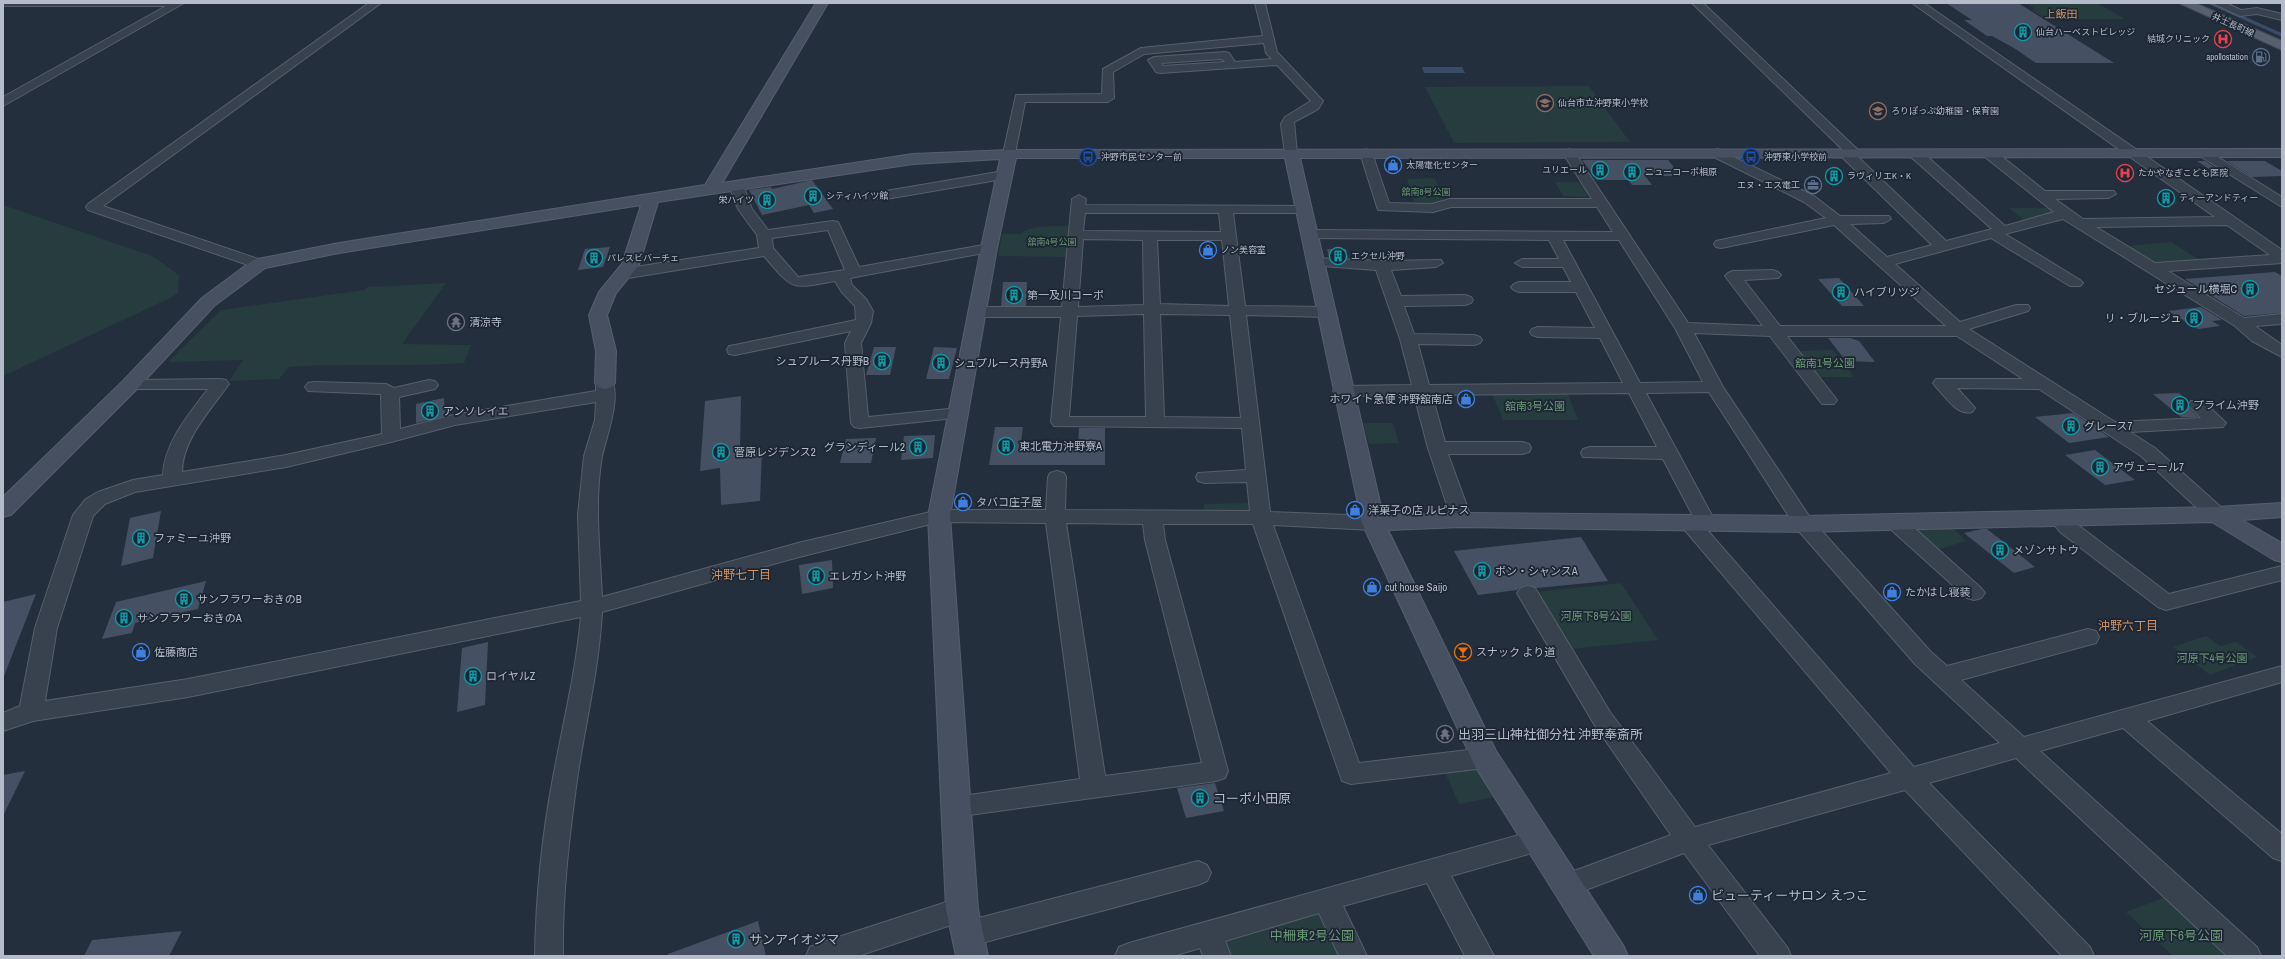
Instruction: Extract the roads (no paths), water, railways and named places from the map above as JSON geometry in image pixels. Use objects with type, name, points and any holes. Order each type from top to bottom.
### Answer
[{"type":"main road","name":"井土長町線","points":[[2185,3],[2282,46]]},
{"type":"street","points":[[3,3],[179,3]]},
{"type":"street","points":[[3,102],[179,3]]},
{"type":"street","points":[[260,264],[92,207],[376,3]]},
{"type":"street","points":[[710,189],[751,124],[822,3]]},
{"type":"street","points":[[1260,3],[1272,53],[1317,101],[1314,106],[1289,120],[1287,124],[1304,209],[1311,234],[1315,262],[1342,375],[1342,391],[1373,523],[1485,758],[1612,956]]},
{"type":"street","points":[[1697,3],[1850,153],[1943,247]]},
{"type":"street","points":[[1917,3],[2282,258]]},
{"type":"street","points":[[2217,3],[2240,13],[2257,11],[2282,17]]},
{"type":"street","points":[[2259,3],[2282,9]]},
{"type":"street","points":[[967,933],[955,807],[939,516],[988,248],[1020,98],[1108,98],[1107,71],[1141,51],[1269,39]]},
{"type":"street","points":[[1232,65],[1225,56],[1154,60],[1160,70],[1279,62]]},
{"type":"street","points":[[3,510],[130,385],[208,302],[260,264],[339,248],[652,198],[913,159],[1007,164],[1292,153],[2282,153]]},
{"type":"street","points":[[1569,153],[1683,328],[1714,387],[1804,524],[1923,658],[2246,956]]},
{"type":"street","points":[[1717,153],[1808,199],[1836,220],[1960,329],[2148,452],[2216,514],[2282,554]]},
{"type":"street","points":[[1366,154],[1383,207],[1433,208],[1447,197],[1602,204]]},
{"type":"street","points":[[1916,154],[1998,232],[2075,283]]},
{"type":"street","points":[[1990,154],[2065,214],[2154,268],[2241,324],[2258,338],[2282,352]]},
{"type":"street","points":[[2204,154],[2280,201]]},
{"type":"street","points":[[880,196],[1007,164]]},
{"type":"street","points":[[736,185],[745,209],[764,235],[768,251],[793,280],[801,282],[988,248]]},
{"type":"street","points":[[2041,195],[2109,194]]},
{"type":"street","points":[[549,956],[549,914],[565,780],[589,651],[592,607],[588,515],[593,456],[604,420],[606,389],[606,351],[598,315],[608,292],[630,265],[652,198]]},
{"type":"street","points":[[1249,423],[1060,422],[1079,204],[1226,209],[1304,209]]},
{"type":"street","points":[[1226,209],[1249,423],[1261,518],[1351,774],[1485,758]]},
{"type":"street","points":[[1885,262],[2065,214]]},
{"type":"street","points":[[1721,244],[1798,230],[1836,220],[1884,218]]},
{"type":"street","points":[[2082,223],[2229,221]]},
{"type":"street","points":[[764,235],[833,225],[848,274],[846,288],[859,298],[864,309],[864,320],[853,343],[860,422],[959,413]]},
{"type":"street","points":[[1311,234],[1553,234],[1623,236]]},
{"type":"street","points":[[1553,234],[1604,333],[1669,453],[1699,524],[1910,779],[2080,956]]},
{"type":"street","points":[[1076,235],[1228,236]]},
{"type":"street","points":[[1150,236],[1155,423]]},
{"type":"street","points":[[622,274],[768,251]]},
{"type":"street","points":[[2154,268],[2282,258]]},
{"type":"street","points":[[1315,262],[1382,266],[1436,264]]},
{"type":"street","points":[[1522,263],[1567,262]]},
{"type":"street","points":[[1382,266],[1396,301],[1408,339],[1420,390],[1437,448],[1462,520]]},
{"type":"street","points":[[1774,275],[1733,276],[1774,332],[1828,400]]},
{"type":"street","points":[[1519,287],[1581,287]]},
{"type":"street","points":[[1396,301],[1465,300]]},
{"type":"street","points":[[1683,328],[1774,332],[1960,329],[2022,308]]},
{"type":"street","points":[[977,312],[1069,312],[1152,309],[1327,312]]},
{"type":"street","points":[[2241,324],[2282,319]]},
{"type":"street","points":[[735,350],[862,324]]},
{"type":"street","points":[[1538,332],[1604,333]]},
{"type":"street","points":[[1408,339],[1474,340]]},
{"type":"street","points":[[1966,408],[1942,383],[2043,384]]},
{"type":"street","points":[[130,385],[220,384],[179,447],[171,474],[172,480]]},
{"type":"street","points":[[390,394],[429,385]]},
{"type":"street","points":[[314,387],[386,389],[390,394],[391,437]]},
{"type":"street","points":[[1342,391],[1714,387]]},
{"type":"street","points":[[31,712],[46,628],[83,515],[90,505],[113,492],[172,480],[286,461],[391,437],[453,420],[606,389]]},
{"type":"street","points":[[2111,428],[2218,423],[2197,405]]},
{"type":"street","points":[[1437,448],[1522,448]]},
{"type":"street","points":[[1590,453],[1669,453]]},
{"type":"street","points":[[1205,477],[1256,476]]},
{"type":"street","points":[[1057,477],[1055,517],[1094,788]]},
{"type":"street","points":[[3,722],[31,712],[188,688],[592,607],[798,550],[939,516],[1261,518],[1373,523],[1462,520],[1699,524],[1804,524],[2216,514],[2282,510]]},
{"type":"street","points":[[955,807],[1216,772],[1156,540],[1152,517]]},
{"type":"street","points":[[2059,518],[2067,527],[2166,602],[2282,573]]},
{"type":"street","points":[[1894,521],[1974,593]]},
{"type":"street","points":[[1528,593],[1602,718],[1688,840],[1777,956]]},
{"type":"street","points":[[1943,676],[2088,637]]},
{"type":"street","points":[[1567,885],[1688,840],[2022,748],[2282,674]]},
{"type":"street","points":[[2128,718],[2282,850]]},
{"type":"street","points":[[1129,956],[1212,945],[1326,899],[1537,841]]},
{"type":"street","points":[[1433,869],[1480,956]]},
{"type":"street","points":[[820,956],[967,933],[1198,873]]},
{"type":"street","points":[[1326,899],[1353,956]]},
{"type":"water","points":[[1422,67],[1462,67],[1465,73],[1424,73]]},
{"type":"waterway","points":[[2210,3],[2282,35]]},
{"type":"place","name":"仙台ハーベストビレッジ","points":[[2023,32]]},
{"type":"place","name":"結城クリニック","points":[[2223,39]]},
{"type":"place","name":"apollostation","points":[[2261,57]]},
{"type":"place","name":"仙台市立沖野東小学校","points":[[1545,103]]},
{"type":"place","name":"ろりぽっぷ幼稚園・保育園","points":[[1878,111]]},
{"type":"place","name":"沖野市民センター前","points":[[1088,157]]},
{"type":"place","name":"沖野東小学校前","points":[[1751,157]]},
{"type":"place","name":"太陽電化センター","points":[[1393,165]]},
{"type":"place","name":"ユリエール","points":[[1600,170]]},
{"type":"place","name":"ニューコーポ相原","points":[[1632,172]]},
{"type":"place","name":"たかやなぎこども医院","points":[[2125,173]]},
{"type":"place","name":"ラヴィリエK・K","points":[[1834,176]]},
{"type":"place","name":"エヌ・エス電工","points":[[1813,185]]},
{"type":"place","name":"シティハイツ館","points":[[813,196]]},
{"type":"place","name":"ティーアンドティー","points":[[2166,198]]},
{"type":"place","name":"栄ハイツ","points":[[767,200]]},
{"type":"place","name":"ノン美容室","points":[[1208,250]]},
{"type":"place","name":"エクセル沖野","points":[[1338,256]]},
{"type":"place","name":"パレスビバーチェ","points":[[594,258]]},
{"type":"place","name":"セジュール横堀C","points":[[2250,289]]},
{"type":"place","name":"ハイブリツジ","points":[[1841,292]]},
{"type":"place","name":"第一及川コーポ","points":[[1014,295]]},
{"type":"place","name":"リ・ブルージュ","points":[[2194,318]]},
{"type":"place","name":"清涼寺","points":[[456,322]]},
{"type":"place","name":"シュプルース丹野B","points":[[882,361]]},
{"type":"place","name":"シュプルース丹野A","points":[[941,363]]},
{"type":"place","name":"ホワイト急便 沖野舘南店","points":[[1466,399]]},
{"type":"place","name":"プライム沖野","points":[[2180,405]]},
{"type":"place","name":"アンソレイエ","points":[[430,411]]},
{"type":"place","name":"グレース7","points":[[2071,426]]},
{"type":"place","name":"東北電力沖野寮A","points":[[1006,446]]},
{"type":"place","name":"グランディール2","points":[[918,447]]},
{"type":"place","name":"菅原レジデンス2","points":[[721,452]]},
{"type":"place","name":"アヴェニール7","points":[[2100,467]]},
{"type":"place","name":"タバコ庄子屋","points":[[963,502]]},
{"type":"place","name":"洋菓子の店 ルピナス","points":[[1355,510]]},
{"type":"place","name":"ファミーユ沖野","points":[[141,538]]},
{"type":"place","name":"メゾンサトウ","points":[[2000,550]]},
{"type":"place","name":"ボン・シャンスA","points":[[1482,571]]},
{"type":"place","name":"エレガント沖野","points":[[816,576]]},
{"type":"place","name":"cut house Saijo","points":[[1372,587]]},
{"type":"place","name":"たかはし寝装","points":[[1892,592]]},
{"type":"place","name":"サンフラワーおきのB","points":[[184,599]]},
{"type":"place","name":"サンフラワーおきのA","points":[[124,618]]},
{"type":"place","name":"佐藤商店","points":[[141,652]]},
{"type":"place","name":"スナック より道","points":[[1463,652]]},
{"type":"place","name":"ロイヤルZ","points":[[473,676]]},
{"type":"place","name":"出羽三山神社御分社 沖野奉斎所","points":[[1445,734]]},
{"type":"place","name":"コーポ小田原","points":[[1200,798]]},
{"type":"place","name":"ビューティーサロン えつこ","points":[[1698,895]]},
{"type":"place","name":"サンアイオジマ","points":[[736,939]]},
{"type":"district","name":"上飯田","points":[[2061,14]]},
{"type":"district","name":"沖野七丁目","points":[[741,575]]},
{"type":"district","name":"沖野六丁目","points":[[2128,626]]},
{"type":"park label","name":"舘南8号公園","points":[[1426,192]]},
{"type":"park label","name":"舘南4号公園","points":[[1052,242]]},
{"type":"park label","name":"舘南1号公園","points":[[1825,363]]},
{"type":"park label","name":"舘南3号公園","points":[[1535,406]]},
{"type":"park label","name":"河原下8号公園","points":[[1596,616]]},
{"type":"park label","name":"河原下4号公園","points":[[2212,658]]},
{"type":"park label","name":"中柵東2号公園","points":[[1312,935]]},
{"type":"park label","name":"河原下6号公園","points":[[2181,935]]}]
